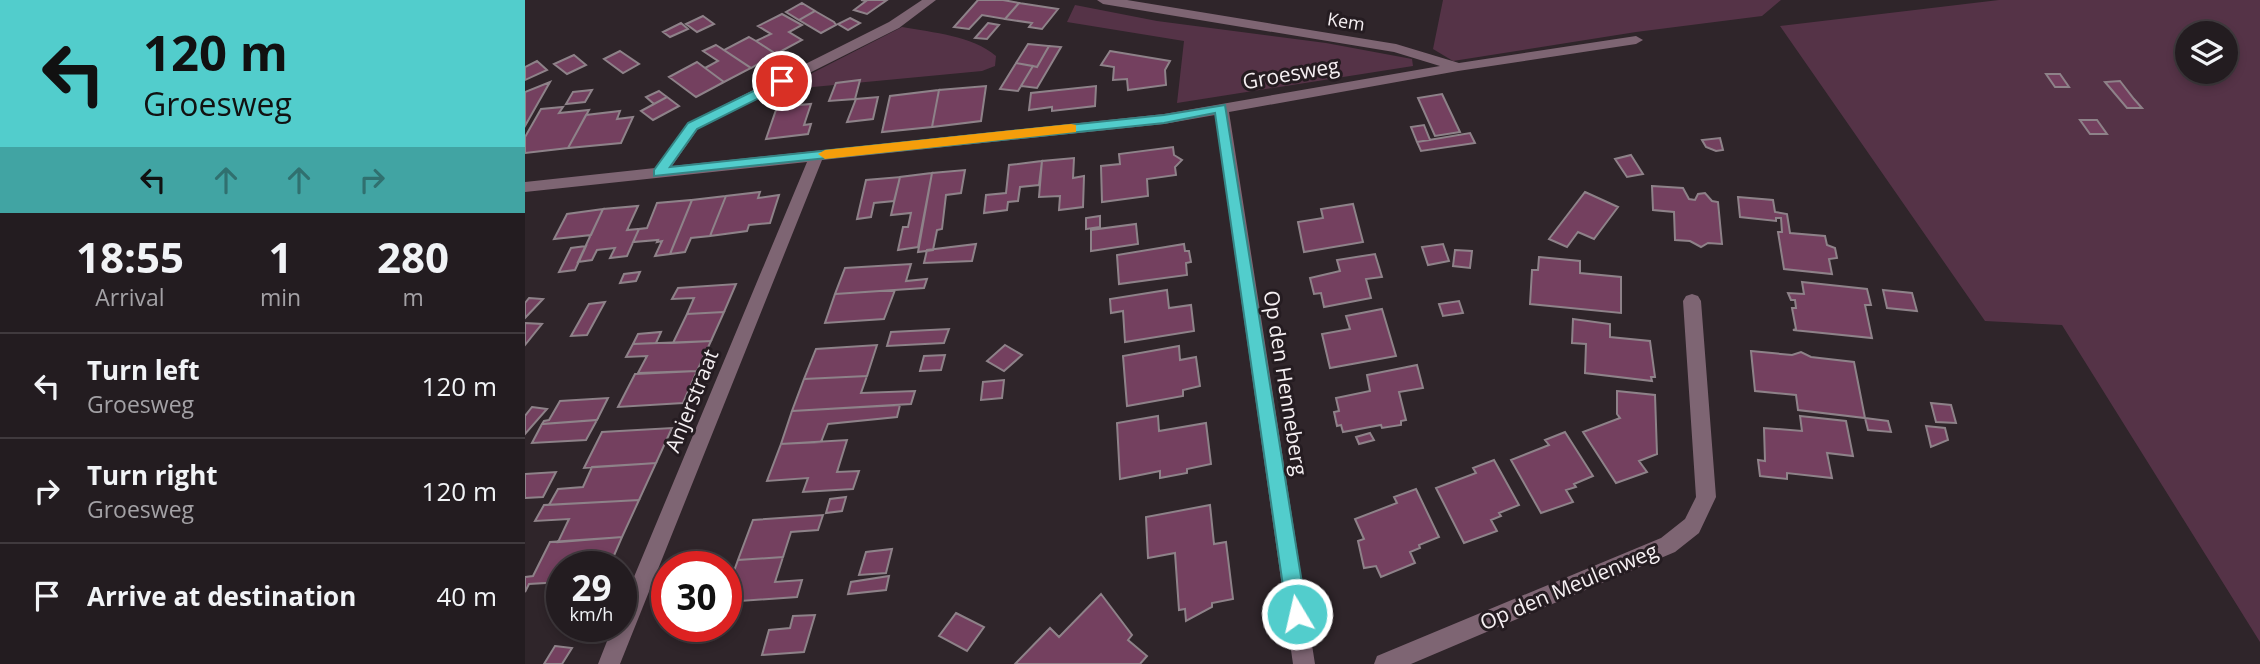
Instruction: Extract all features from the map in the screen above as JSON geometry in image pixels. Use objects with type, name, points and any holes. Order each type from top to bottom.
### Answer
[{"type":"street","points":[[659,173],[692,126],[894,25],[930,0]]},
{"type":"street","name":"Kem","points":[[1103,0],[1396,48],[1458,67]]},
{"type":"street","name":"Groesweg","points":[[525,187],[1164,119],[1458,67],[1636,40]]},
{"type":"street","name":"Op den Henneberg","points":[[1220,108],[1304,664]]},
{"type":"street","name":"Anjerstraat","points":[[609,664],[817,155]]},
{"type":"street","name":"Op den Meulenweg","points":[[1385,664],[1668,545],[1692,526],[1706,497],[1692,301]]},
{"type":"shaded area","points":[[1443,0],[1781,0],[1762,16],[1636,32],[1453,61],[1433,49]]},
{"type":"shaded area","points":[[1999,0],[2260,0],[2260,642],[2062,325],[1985,321],[1780,26]]},
{"type":"shaded area","points":[[1075,5],[1157,21],[1326,43],[1412,59],[1413,66],[1177,103],[1184,41],[1067,22]]},
{"type":"shaded area","points":[[902,27],[975,43],[996,56],[995,66],[982,71],[813,87],[789,85]]},
{"type":"building","points":[[861,0],[887,0],[867,14],[854,10],[866,1]]},
{"type":"building","points":[[978,0],[1019,3],[1005,19],[982,15],[969,29],[954,27]]},
{"type":"building","points":[[802,3],[815,11],[799,20],[786,12]]},
{"type":"building","points":[[1019,3],[1058,9],[1042,29],[1029,27],[1032,23],[1005,19]]},
{"type":"building","points":[[815,11],[836,25],[821,33],[799,20]]},
{"type":"building","points":[[782,14],[802,25],[789,32],[802,40],[776,54],[756,41],[771,34],[758,26]]},
{"type":"building","points":[[703,16],[714,24],[697,32],[686,24]]},
{"type":"building","points":[[850,18],[860,23],[848,30],[838,24]]},
{"type":"building","points":[[681,23],[688,29],[670,37],[663,32]]},
{"type":"building","points":[[988,23],[999,25],[987,39],[975,38]]},
{"type":"building","points":[[749,37],[776,54],[751,68],[724,50]]},
{"type":"building","points":[[1028,44],[1049,46],[1037,67],[1016,63]]},
{"type":"building","points":[[716,45],[751,68],[724,82],[705,68],[718,61],[703,51]]},
{"type":"building","points":[[1049,46],[1061,47],[1037,88],[1021,86],[1033,66],[1037,67]]},
{"type":"building","points":[[620,51],[639,64],[623,73],[604,59]]},
{"type":"building","points":[[1110,51],[1170,61],[1165,70],[1166,85],[1128,90],[1127,79],[1113,80],[1114,67],[1101,65]]},
{"type":"building","points":[[574,55],[586,65],[567,74],[554,64]]},
{"type":"building","points":[[537,61],[547,70],[525,80],[525,67]]},
{"type":"building","points":[[697,62],[724,82],[696,97],[669,77]]},
{"type":"building","points":[[1016,63],[1033,66],[1018,91],[1000,89]]},
{"type":"building","points":[[2046,74],[2060,74],[2069,87],[2055,87]]},
{"type":"building","points":[[860,80],[855,99],[829,101],[836,83]]},
{"type":"building","points":[[2120,81],[2142,108],[2127,108],[2105,82]]},
{"type":"building","points":[[550,82],[538,103],[525,126],[525,92]]},
{"type":"building","points":[[986,86],[981,121],[932,127],[939,90]]},
{"type":"building","points":[[1096,86],[1095,106],[1052,111],[1052,107],[1029,110],[1031,93]]},
{"type":"building","points":[[592,90],[585,102],[566,104],[573,92]]},
{"type":"building","points":[[939,90],[932,127],[882,132],[890,96]]},
{"type":"building","points":[[659,91],[667,97],[654,104],[646,97]]},
{"type":"building","points":[[1442,94],[1460,132],[1435,136],[1418,98]]},
{"type":"building","points":[[667,97],[679,106],[653,120],[641,111]]},
{"type":"building","points":[[878,97],[873,119],[847,122],[856,99]]},
{"type":"building","points":[[811,104],[804,125],[811,124],[808,134],[766,139],[777,107]]},
{"type":"building","points":[[563,107],[559,113],[589,110],[568,148],[525,153],[525,137],[541,109]]},
{"type":"building","points":[[620,111],[617,119],[633,117],[621,143],[568,148],[586,115]]},
{"type":"building","points":[[2080,120],[2097,120],[2107,134],[2090,134]]},
{"type":"building","points":[[1424,125],[1430,140],[1417,142],[1411,127]]},
{"type":"building","points":[[1470,133],[1475,143],[1421,151],[1417,142]]},
{"type":"building","points":[[1720,138],[1723,150],[1716,151],[1706,147],[1702,140]]},
{"type":"building","points":[[1173,147],[1174,155],[1182,160],[1175,167],[1176,175],[1147,179],[1148,196],[1102,202],[1101,166],[1120,164],[1119,154]]},
{"type":"building","points":[[1631,155],[1643,174],[1627,177],[1615,159]]},
{"type":"building","points":[[1074,158],[1073,178],[1084,176],[1083,207],[1059,210],[1060,196],[1039,197],[1042,161]]},
{"type":"building","points":[[1042,161],[1039,185],[1020,187],[1018,201],[1008,202],[1007,210],[984,213],[986,195],[1006,193],[1009,165]]},
{"type":"building","points":[[965,170],[961,193],[946,195],[942,229],[937,230],[933,250],[918,252],[932,173]]},
{"type":"building","points":[[932,173],[918,247],[898,250],[903,227],[908,227],[911,213],[891,215],[900,177]]},
{"type":"building","points":[[900,177],[894,201],[874,203],[871,217],[857,219],[866,180]]},
{"type":"building","points":[[1652,186],[1683,188],[1689,199],[1695,200],[1698,194],[1705,193],[1712,201],[1718,202],[1722,244],[1708,243],[1701,247],[1690,241],[1675,240],[1674,212],[1653,210]]},
{"type":"building","points":[[760,192],[758,198],[779,195],[770,223],[749,225],[747,231],[710,236],[726,196]]},
{"type":"building","points":[[1585,192],[1618,207],[1594,239],[1578,232],[1567,247],[1549,239]]},
{"type":"building","points":[[726,196],[710,236],[691,238],[685,252],[670,254],[692,200]]},
{"type":"building","points":[[1738,197],[1773,200],[1775,212],[1787,214],[1790,233],[1825,236],[1827,245],[1835,248],[1837,258],[1829,259],[1832,274],[1784,269],[1778,232],[1782,232],[1781,218],[1776,218],[1776,221],[1740,217]]},
{"type":"building","points":[[692,200],[670,254],[655,256],[662,241],[633,242],[639,229],[647,228],[657,203]]},
{"type":"building","points":[[1353,204],[1363,242],[1304,252],[1298,222],[1323,218],[1321,209]]},
{"type":"building","points":[[638,206],[627,230],[639,229],[627,256],[610,258],[615,248],[597,250],[592,260],[578,262],[603,209]]},
{"type":"building","points":[[603,209],[591,235],[554,239],[567,214]]},
{"type":"building","points":[[1100,216],[1100,227],[1086,229],[1086,218]]},
{"type":"building","points":[[1136,224],[1138,244],[1091,251],[1091,230]]},
{"type":"building","points":[[976,244],[972,261],[924,263],[927,250]]},
{"type":"building","points":[[1184,244],[1185,251],[1189,251],[1191,262],[1186,263],[1187,275],[1119,284],[1117,255]]},
{"type":"building","points":[[1443,244],[1449,261],[1428,265],[1422,247]]},
{"type":"building","points":[[586,246],[575,270],[559,272],[571,248]]},
{"type":"building","points":[[1455,250],[1472,251],[1470,268],[1453,266]]},
{"type":"building","points":[[1375,254],[1382,277],[1366,279],[1371,298],[1324,307],[1321,293],[1314,294],[1310,278],[1340,271],[1337,260]]},
{"type":"building","points":[[1539,257],[1580,261],[1580,273],[1621,277],[1621,313],[1530,304],[1532,270],[1538,270]]},
{"type":"building","points":[[911,264],[906,281],[927,279],[924,288],[835,294],[845,268]]},
{"type":"building","points":[[640,272],[636,281],[620,283],[624,274]]},
{"type":"building","points":[[1802,282],[1867,289],[1871,305],[1865,305],[1872,338],[1793,330],[1796,329],[1792,308],[1796,308],[1795,300],[1791,300],[1788,293],[1804,294]]},
{"type":"building","points":[[736,284],[724,312],[687,314],[694,298],[672,299],[678,288]]},
{"type":"building","points":[[895,290],[884,319],[825,323],[835,294]]},
{"type":"building","points":[[1167,290],[1169,308],[1191,305],[1194,331],[1125,342],[1123,311],[1111,313],[1110,299]]},
{"type":"building","points":[[1883,290],[1912,293],[1917,311],[1887,308]]},
{"type":"building","points":[[529,298],[543,299],[525,318],[525,303]]},
{"type":"building","points":[[1459,301],[1463,313],[1443,316],[1439,304]]},
{"type":"building","points":[[605,302],[587,335],[571,336],[589,304]]},
{"type":"building","points":[[1382,309],[1396,356],[1330,368],[1322,334],[1350,329],[1346,316]]},
{"type":"building","points":[[724,312],[711,341],[673,343],[687,314]]},
{"type":"building","points":[[1573,319],[1610,324],[1610,337],[1650,341],[1655,377],[1651,377],[1652,381],[1585,373],[1586,344],[1572,343]]},
{"type":"building","points":[[525,323],[542,324],[525,345]]},
{"type":"building","points":[[949,329],[944,343],[887,346],[891,332]]},
{"type":"building","points":[[661,332],[656,343],[633,344],[638,334]]},
{"type":"building","points":[[711,341],[697,371],[638,373],[647,356],[626,357],[633,344]]},
{"type":"building","points":[[877,345],[867,376],[804,379],[816,349]]},
{"type":"building","points":[[1005,345],[1022,355],[1004,371],[987,361]]},
{"type":"building","points":[[1179,346],[1180,360],[1196,357],[1200,386],[1183,390],[1183,396],[1127,406],[1123,356]]},
{"type":"building","points":[[1751,351],[1792,355],[1801,352],[1811,357],[1854,362],[1865,418],[1798,410],[1796,395],[1755,391]]},
{"type":"building","points":[[945,355],[941,370],[920,371],[924,356]]},
{"type":"building","points":[[1417,365],[1423,388],[1399,392],[1406,420],[1401,421],[1401,425],[1382,428],[1381,425],[1343,432],[1341,425],[1337,426],[1334,412],[1339,411],[1336,398],[1370,391],[1367,375]]},
{"type":"building","points":[[697,371],[683,403],[618,407],[635,374]]},
{"type":"building","points":[[867,376],[861,393],[915,391],[911,404],[792,411],[804,379]]},
{"type":"building","points":[[1004,380],[1002,398],[981,400],[983,382]]},
{"type":"building","points":[[1617,391],[1655,395],[1657,454],[1639,461],[1647,472],[1616,483],[1583,432],[1620,418],[1617,414]]},
{"type":"building","points":[[608,398],[597,420],[542,424],[549,420],[560,401]]},
{"type":"building","points":[[1931,403],[1951,405],[1956,423],[1936,422]]},
{"type":"building","points":[[900,405],[897,417],[828,424],[821,442],[781,444],[792,411]]},
{"type":"building","points":[[532,407],[547,409],[525,434],[525,416]]},
{"type":"building","points":[[1158,416],[1159,431],[1206,423],[1211,464],[1187,469],[1187,473],[1160,478],[1160,471],[1120,479],[1117,423]]},
{"type":"building","points":[[1800,416],[1846,421],[1853,456],[1827,453],[1832,478],[1787,473],[1787,479],[1760,476],[1758,460],[1765,461],[1764,428],[1802,431]]},
{"type":"building","points":[[1865,418],[1888,421],[1891,432],[1868,430]]},
{"type":"building","points":[[597,420],[586,440],[532,443],[542,424]]},
{"type":"building","points":[[1926,426],[1945,428],[1948,440],[1931,447]]},
{"type":"building","points":[[672,428],[656,463],[584,468],[602,432]]},
{"type":"building","points":[[1565,432],[1593,476],[1566,490],[1573,502],[1541,513],[1511,460],[1549,445],[1545,440]]},
{"type":"building","points":[[1370,433],[1374,440],[1359,444],[1356,437]]},
{"type":"building","points":[[847,440],[837,472],[859,471],[853,489],[803,492],[808,478],[767,481],[781,444]]},
{"type":"building","points":[[1494,460],[1519,505],[1499,513],[1501,516],[1491,520],[1497,531],[1464,543],[1436,488],[1476,473],[1473,468]]},
{"type":"building","points":[[656,463],[639,500],[549,505],[558,489],[583,487],[592,467]]},
{"type":"building","points":[[556,472],[543,497],[525,498],[525,474]]},
{"type":"building","points":[[1416,489],[1439,537],[1410,552],[1415,563],[1381,577],[1376,566],[1364,568],[1358,541],[1364,539],[1355,519],[1397,503],[1394,497]]},
{"type":"building","points":[[846,497],[842,511],[826,513],[830,499]]},
{"type":"building","points":[[639,500],[622,537],[558,542],[569,519],[535,521],[544,505]]},
{"type":"building","points":[[1210,505],[1214,544],[1226,542],[1233,599],[1212,603],[1212,607],[1186,621],[1185,609],[1179,610],[1175,553],[1148,558],[1146,517]]},
{"type":"building","points":[[823,515],[818,530],[791,532],[783,557],[742,560],[741,551],[753,520]]},
{"type":"building","points":[[622,537],[616,551],[546,551],[546,583],[529,584],[525,592],[525,577],[533,576],[550,542]]},
{"type":"building","points":[[892,549],[886,573],[859,575],[866,552]]},
{"type":"building","points":[[783,557],[775,582],[802,580],[797,597],[742,601],[742,560]]},
{"type":"building","points":[[889,576],[886,590],[848,594],[851,582]]},
{"type":"building","points":[[1101,594],[1132,635],[1128,640],[1147,656],[1140,664],[1015,664],[1050,628],[1059,637]]},
{"type":"building","points":[[956,613],[984,627],[967,651],[939,636]]},
{"type":"building","points":[[815,615],[804,652],[762,655],[769,630],[790,628],[793,616]]},
{"type":"building","points":[[555,646],[572,648],[562,664],[544,664]]},
{"type":"slow traffic","points":[[825,154],[1071,129]]},
{"type":"route","points":[[782,81],[692,126],[659,173],[1164,119],[1220,108],[1297,614]]}]
